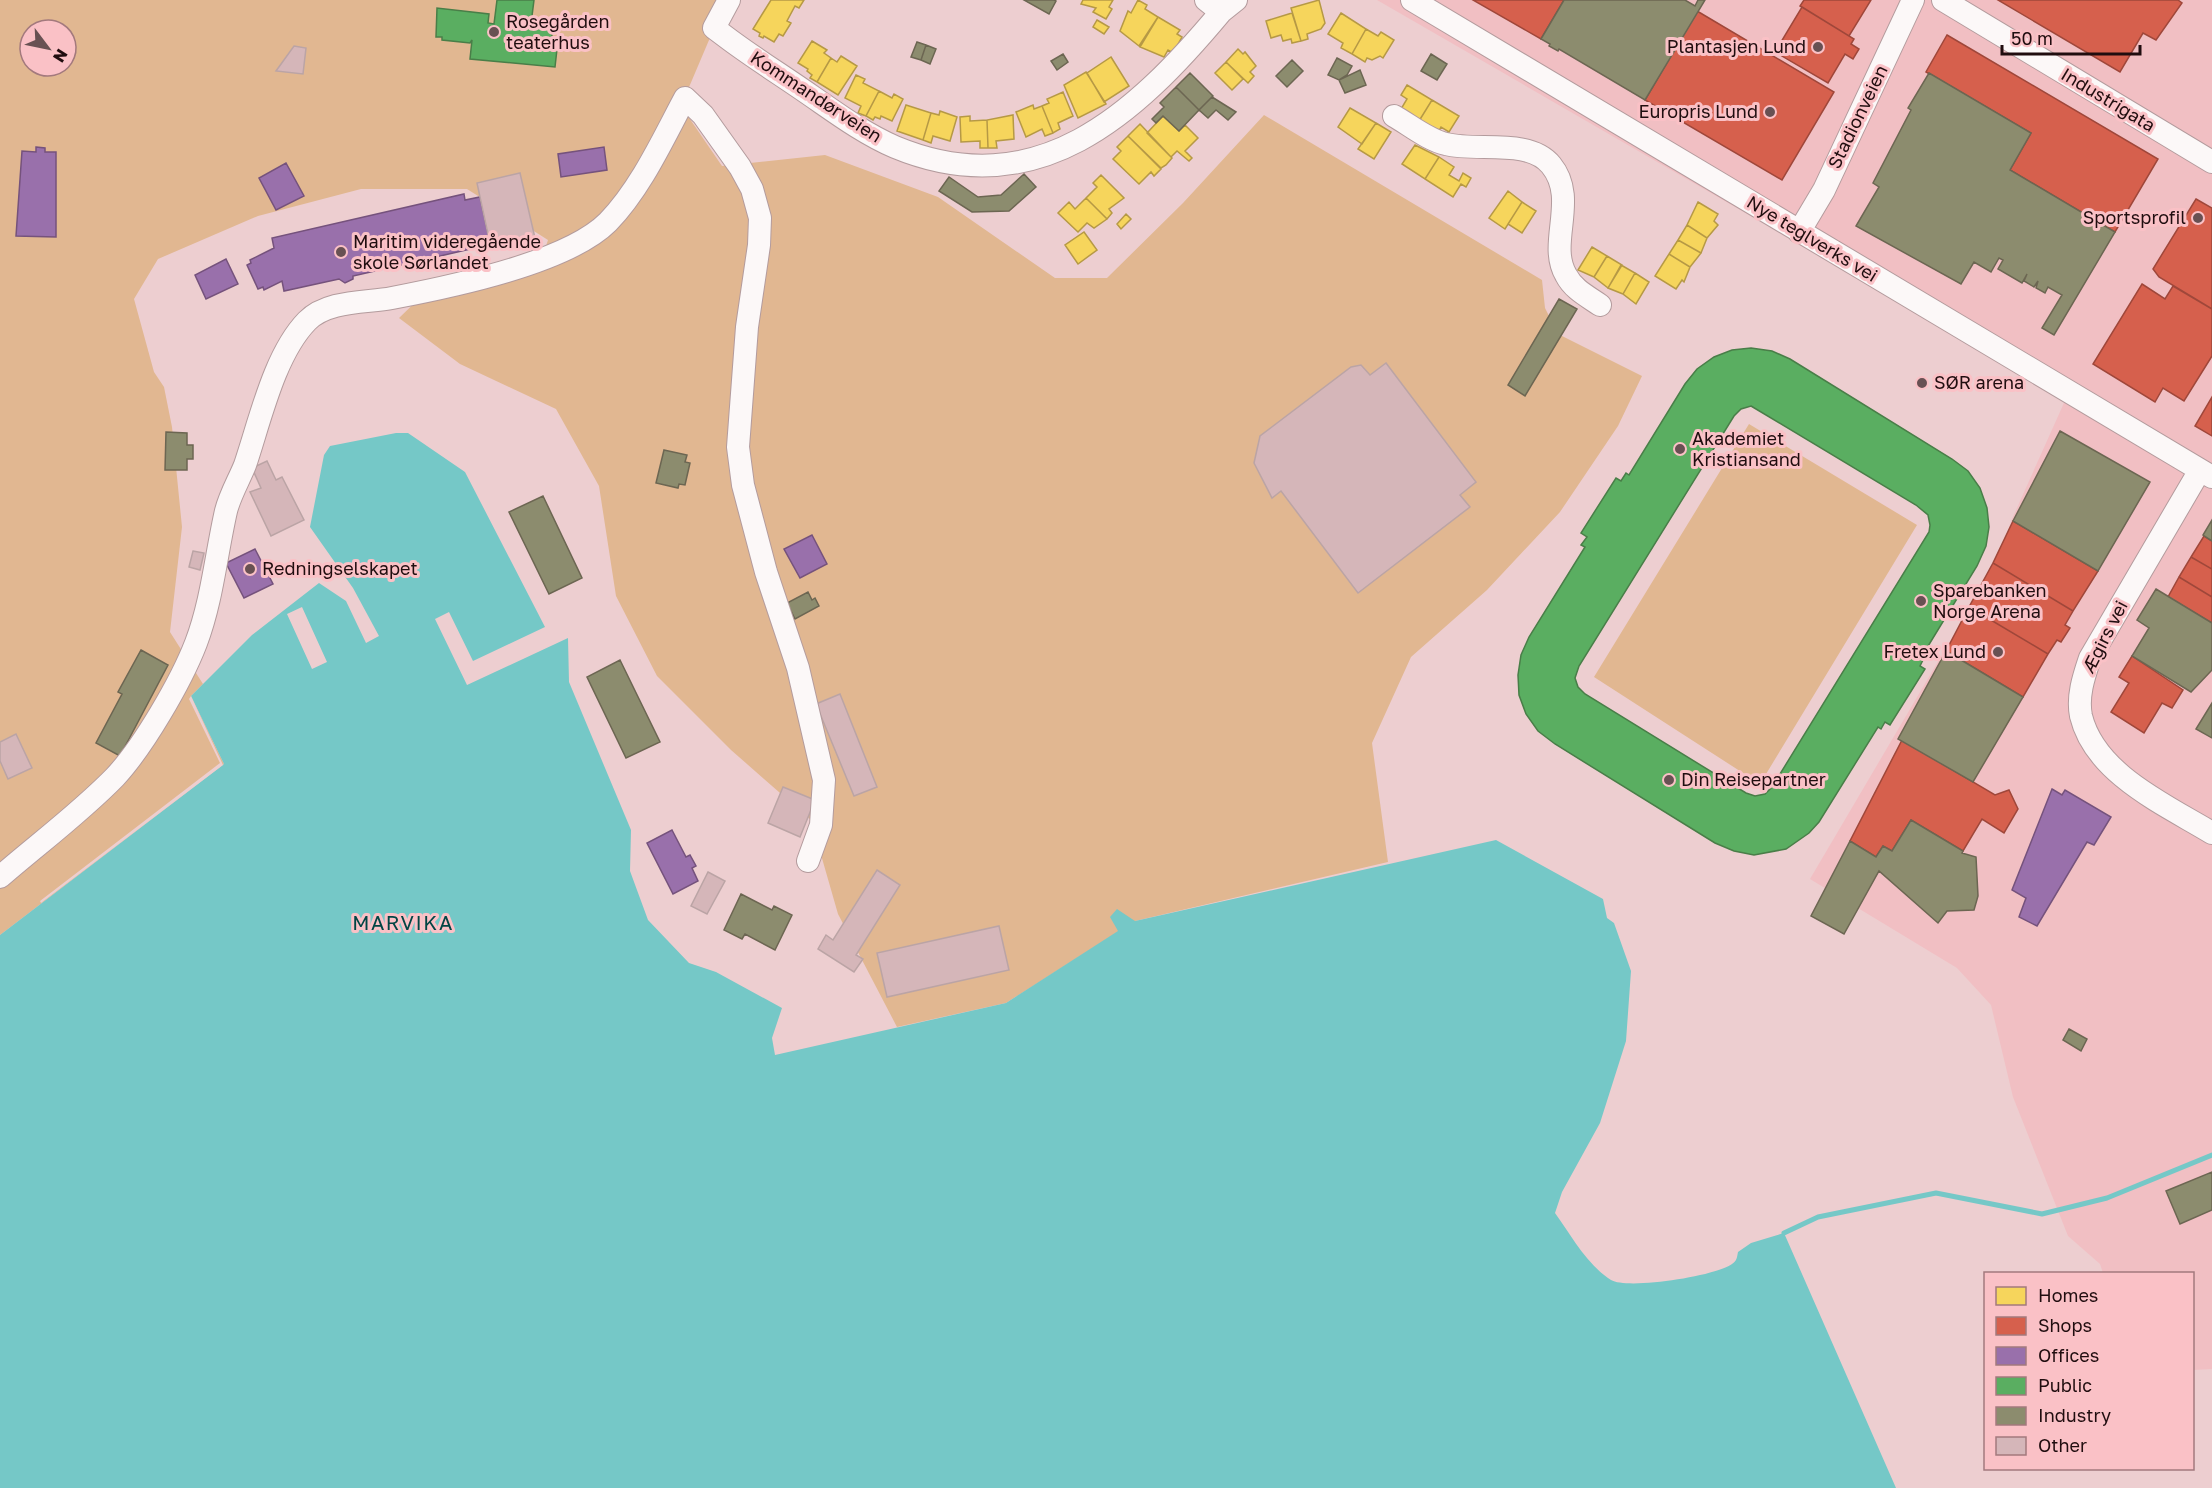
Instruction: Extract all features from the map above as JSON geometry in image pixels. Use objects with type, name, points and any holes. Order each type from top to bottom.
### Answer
[{"type":"street","name":"Kommandørveien","points":[[729,0],[714,28],[865,131],[923,158],[954,164],[1016,161],[1048,155],[1107,126],[1179,62],[1221,4]]},
{"type":"street","name":"Nye teglverks vei","points":[[1412,0],[2206,473]]},
{"type":"street","name":"Stadionveien","points":[[1799,232],[1824,190],[1913,0]]},
{"type":"street","name":"Industrigata","points":[[1943,0],[2212,162]]},
{"type":"street","points":[[0,877],[116,776],[140,744],[183,669],[204,619],[227,507],[245,464],[260,414],[296,334],[310,318],[338,306],[391,298],[499,272],[563,250],[589,237],[607,222],[628,196],[685,98],[702,115],[740,166],[752,189],[760,218],[759,245],[747,327],[738,447],[743,485],[766,572],[798,668],[824,780],[821,825],[808,861]]},
{"type":"street","points":[[1394,116],[1447,145],[1519,149],[1540,155],[1546,160],[1562,186],[1563,221],[1559,256],[1565,274],[1576,289],[1600,305]]},
{"type":"street","name":"Ægirs vei","points":[[2206,473],[2090,658],[2082,682],[2080,702],[2082,717],[2090,736],[2107,762],[2134,785],[2212,834]]},
{"type":"shaded area","points":[[0,0],[726,0],[681,106],[722,166],[825,155],[938,197],[1055,278],[1107,278],[1183,203],[1264,115],[1542,280],[1545,308],[1558,334],[1642,376],[1618,426],[1560,512],[1487,590],[1411,657],[1372,743],[1388,862],[1135,921],[1006,1003],[897,1027],[838,914],[811,820],[731,750],[657,676],[616,596],[599,486],[556,409],[460,364],[399,318],[430,288],[539,267],[548,240],[467,189],[361,189],[258,216],[158,259],[134,299],[154,372],[164,387],[172,427],[182,527],[170,632],[203,684],[191,696],[224,764],[0,935]]},
{"type":"shaded area","points":[[1377,0],[2212,0],[2212,1369],[2194,1370],[2194,1272],[2103,1272],[2100,1264],[2068,1236],[2013,1097],[1991,1005],[1957,968],[1810,879],[1996,563],[2012,519],[2068,394],[1749,215]]},
{"type":"shaded area","points":[[1749,424],[1917,525],[1760,784],[1594,677]]},
{"type":"water","points":[[396,433],[408,433],[465,472],[545,627],[473,661],[449,612],[435,619],[467,685],[568,638],[569,682],[631,830],[630,871],[648,920],[689,963],[716,972],[782,1008],[772,1038],[775,1055],[1006,1003],[1118,931],[1110,917],[1117,909],[1135,921],[1496,840],[1603,899],[1607,918],[1614,923],[1631,971],[1626,1041],[1600,1123],[1562,1192],[1555,1213],[1594,1266],[1611,1280],[1620,1283],[1672,1280],[1723,1269],[1732,1264],[1738,1252],[1751,1243],[1784,1233],[1896,1488],[0,1488],[0,935],[224,764],[191,696],[252,635],[319,583],[346,601],[366,643],[379,636],[353,588],[310,527],[324,455],[330,446]]},
{"type":"pier","points":[[302,607],[327,662],[312,669],[287,614]]},
{"type":"pier","points":[[191,696],[223,765],[41,903],[40,901],[220,763],[189,699]]},
{"type":"building: Homes","points":[[771,0],[804,0],[799,8],[795,6],[787,21],[791,23],[783,36],[779,34],[774,42],[764,36],[763,38],[759,36],[760,33],[753,29]]},
{"type":"building: Homes","points":[[1083,0],[1113,0],[1109,7],[1112,9],[1106,19],[1093,12],[1096,8],[1081,4]]},
{"type":"building: Homes","points":[[1138,0],[1147,5],[1145,9],[1158,17],[1139,46],[1120,31],[1128,11],[1131,13]]},
{"type":"building: Homes","points":[[1319,0],[1325,23],[1321,29],[1307,34],[1308,39],[1301,41],[1291,8]]},
{"type":"building: Homes","points":[[1292,13],[1301,41],[1292,43],[1291,39],[1283,41],[1281,35],[1271,38],[1266,21]]},
{"type":"building: Homes","points":[[1341,13],[1366,29],[1352,54],[1341,48],[1343,43],[1328,34]]},
{"type":"building: Homes","points":[[1158,17],[1180,30],[1177,34],[1182,37],[1173,53],[1168,50],[1164,57],[1140,47]]},
{"type":"building: Homes","points":[[1097,20],[1109,27],[1104,34],[1093,27]]},
{"type":"building: Homes","points":[[1366,29],[1378,36],[1381,32],[1394,40],[1383,58],[1380,56],[1372,60],[1367,58],[1365,62],[1352,54]]},
{"type":"building: Homes","points":[[812,41],[827,50],[824,53],[831,58],[817,82],[810,78],[812,75],[807,71],[808,69],[798,63]]},
{"type":"building: Homes","points":[[1238,49],[1243,54],[1245,52],[1256,66],[1250,72],[1254,76],[1248,83],[1226,62]]},
{"type":"building: Homes","points":[[841,56],[857,66],[838,95],[817,82],[831,58],[837,62]]},
{"type":"building: Homes","points":[[1111,57],[1129,86],[1104,102],[1087,73]]},
{"type":"building: Homes","points":[[1226,62],[1243,79],[1232,90],[1215,73]]},
{"type":"building: Homes","points":[[1086,72],[1106,104],[1078,118],[1064,85]]},
{"type":"building: Homes","points":[[856,75],[865,79],[863,83],[879,91],[866,116],[858,113],[861,106],[845,98]]},
{"type":"building: Homes","points":[[1407,85],[1432,100],[1419,121],[1401,109],[1407,99],[1401,95]]},
{"type":"building: Homes","points":[[879,91],[892,98],[894,94],[903,99],[892,121],[881,116],[880,119],[875,117],[873,120],[866,116]]},
{"type":"building: Homes","points":[[1063,92],[1073,116],[1058,123],[1060,129],[1053,133],[1042,106],[1049,103],[1047,99]]},
{"type":"building: Homes","points":[[1432,100],[1459,116],[1449,132],[1441,127],[1438,133],[1419,121]]},
{"type":"building: Homes","points":[[906,105],[931,113],[923,140],[897,131]]},
{"type":"building: Homes","points":[[1033,105],[1034,109],[1042,106],[1053,133],[1045,136],[1042,129],[1026,137],[1016,112]]},
{"type":"building: Homes","points":[[1350,108],[1376,123],[1362,144],[1338,127]]},
{"type":"building: Homes","points":[[940,111],[957,117],[950,141],[933,136],[931,143],[923,140],[931,113],[939,115]]},
{"type":"building: Homes","points":[[1013,115],[1014,139],[996,141],[997,148],[988,148],[987,120]]},
{"type":"building: Homes","points":[[970,116],[970,121],[987,120],[988,148],[980,148],[980,141],[961,142],[960,117]]},
{"type":"building: Homes","points":[[1163,116],[1179,131],[1185,125],[1198,138],[1185,151],[1192,158],[1189,161],[1177,151],[1171,157],[1147,133]]},
{"type":"building: Homes","points":[[1376,123],[1391,132],[1374,159],[1358,149]]},
{"type":"building: Homes","points":[[1140,124],[1172,158],[1161,168],[1128,136]]},
{"type":"building: Homes","points":[[1128,136],[1161,169],[1154,176],[1151,172],[1139,184],[1113,159],[1121,151],[1117,147]]},
{"type":"building: Homes","points":[[1415,145],[1439,157],[1425,179],[1402,164]]},
{"type":"building: Homes","points":[[1439,157],[1454,167],[1449,175],[1459,181],[1463,173],[1471,178],[1466,187],[1461,184],[1453,197],[1425,179]]},
{"type":"building: Homes","points":[[1101,175],[1124,198],[1109,209],[1112,213],[1107,219],[1086,198],[1097,187],[1093,183]]},
{"type":"building: Homes","points":[[1508,191],[1522,202],[1505,229],[1489,218]]},
{"type":"building: Homes","points":[[1086,198],[1107,219],[1094,228],[1087,223],[1078,232],[1058,213],[1069,202],[1075,209]]},
{"type":"building: Homes","points":[[1522,202],[1536,211],[1522,233],[1508,224]]},
{"type":"building: Homes","points":[[1698,202],[1718,214],[1714,221],[1718,225],[1707,238],[1687,225]]},
{"type":"building: Homes","points":[[1126,214],[1131,219],[1121,229],[1117,224]]},
{"type":"building: Homes","points":[[1687,225],[1707,238],[1701,253],[1678,240]]},
{"type":"building: Homes","points":[[1084,232],[1097,250],[1078,264],[1065,245]]},
{"type":"building: Homes","points":[[1678,240],[1701,253],[1690,267],[1669,254]]},
{"type":"building: Homes","points":[[1592,247],[1607,256],[1594,277],[1578,270]]},
{"type":"building: Homes","points":[[1669,254],[1690,267],[1684,282],[1682,280],[1676,289],[1655,276]]},
{"type":"building: Homes","points":[[1607,256],[1622,265],[1608,288],[1594,277]]},
{"type":"building: Homes","points":[[1621,265],[1635,273],[1623,294],[1608,288]]},
{"type":"building: Homes","points":[[1635,273],[1649,282],[1636,304],[1623,294]]},
{"type":"building: Shops","points":[[1473,0],[1564,0],[1541,39]]},
{"type":"building: Shops","points":[[1804,0],[1871,0],[1849,36],[1800,6]]},
{"type":"building: Shops","points":[[1998,0],[2178,0],[2182,3],[2156,40],[2143,33],[2120,72]]},
{"type":"building: Shops","points":[[1802,7],[1854,39],[1851,44],[1859,49],[1853,59],[1845,54],[1828,83],[1775,52]]},
{"type":"building: Shops","points":[[1697,11],[1834,92],[1782,180],[1645,100]]},
{"type":"building: Shops","points":[[1947,35],[2158,159],[2115,232],[2010,170],[2031,133],[1926,72]]},
{"type":"building: Shops","points":[[2196,199],[2212,208],[2212,309],[2159,277],[2153,269]]},
{"type":"building: Shops","points":[[2142,284],[2165,299],[2173,286],[2212,309],[2212,356],[2184,401],[2163,388],[2155,402],[2093,364]]},
{"type":"building: Shops","points":[[2212,397],[2212,436],[2195,426]]},
{"type":"building: Shops","points":[[2013,521],[2098,571],[2073,611],[1993,563]]},
{"type":"building: Shops","points":[[2204,536],[2212,541],[2212,569],[2191,557]]},
{"type":"building: Shops","points":[[2191,557],[2212,569],[2212,597],[2179,577]]},
{"type":"building: Shops","points":[[1993,563],[2073,611],[2065,625],[2070,628],[2061,642],[2057,640],[2048,654],[1969,607]]},
{"type":"building: Shops","points":[[2179,577],[2212,597],[2212,623],[2168,597]]},
{"type":"building: Shops","points":[[1969,607],[2048,654],[2023,697],[1946,651]]},
{"type":"building: Shops","points":[[2132,656],[2183,690],[2172,708],[2162,703],[2144,733],[2111,712],[2129,683],[2119,677]]},
{"type":"building: Shops","points":[[1902,740],[1995,795],[2009,790],[2018,809],[2004,833],[1982,819],[1963,851],[1911,820],[1892,851],[1883,846],[1876,857],[1850,841]]},
{"type":"building: Offices","points":[[36,147],[45,148],[45,152],[56,152],[56,237],[16,236],[22,151],[36,152]]},
{"type":"building: Offices","points":[[604,147],[607,170],[561,177],[558,154]]},
{"type":"building: Offices","points":[[286,163],[304,196],[276,210],[259,178]]},
{"type":"building: Offices","points":[[464,194],[465,200],[480,197],[489,238],[474,241],[475,248],[353,276],[353,279],[345,283],[339,279],[284,291],[282,281],[264,290],[263,287],[258,289],[247,265],[251,263],[250,260],[274,248],[272,238]]},
{"type":"building: Offices","points":[[226,259],[238,284],[206,299],[195,275]]},
{"type":"building: Offices","points":[[812,535],[827,564],[800,578],[784,549]]},
{"type":"building: Offices","points":[[255,549],[273,584],[244,598],[226,563]]},
{"type":"building: Offices","points":[[2052,789],[2062,795],[2065,790],[2111,817],[2094,845],[2087,842],[2037,926],[2019,917],[2026,898],[2012,890]]},
{"type":"building: Offices","points":[[672,830],[686,857],[690,855],[696,866],[692,868],[698,881],[673,894],[647,843]]},
{"type":"building: Public","name":"Rosegården teaterhus","points":[[497,0],[534,0],[531,24],[553,26],[551,43],[547,43],[546,48],[557,49],[555,67],[470,59],[472,40],[470,43],[442,40],[442,37],[436,37],[437,8],[489,14],[488,23],[494,24]]},
{"type":"building: Public","name":"Sparebanken Norge Arena","points":[[1751,348],[1772,351],[1790,359],[1952,459],[1968,471],[1980,488],[1987,508],[1989,527],[1986,546],[1977,566],[1922,656],[1924,658],[1920,666],[1925,669],[1890,725],[1885,722],[1881,729],[1878,727],[1819,822],[1809,833],[1786,849],[1754,855],[1734,851],[1715,843],[1555,744],[1538,731],[1526,714],[1519,695],[1518,675],[1521,655],[1529,637],[1585,547],[1581,545],[1587,537],[1581,533],[1616,478],[1621,481],[1626,473],[1629,475],[1685,384],[1697,369],[1714,357],[1732,350]],"holes":[[[1751,406],[1916,505],[1928,515],[1929,532],[1772,787],[1765,794],[1755,796],[1746,793],[1585,694],[1578,687],[1575,678],[1579,666],[1734,416],[1741,409]]]},
{"type":"building: Industry","points":[[1024,0],[1054,0],[1056,1],[1049,14]]},
{"type":"building: Industry","points":[[1564,0],[1685,0],[1695,6],[1698,0],[1705,0],[1645,100],[1559,49],[1558,51],[1549,46],[1550,44],[1541,39]]},
{"type":"building: Industry","points":[[917,42],[926,45],[921,60],[911,57]]},
{"type":"building: Industry","points":[[926,45],[936,49],[930,64],[921,60]]},
{"type":"building: Industry","points":[[1063,54],[1068,62],[1057,70],[1051,61]]},
{"type":"building: Industry","points":[[1431,54],[1447,64],[1437,80],[1421,71]]},
{"type":"building: Industry","points":[[1337,58],[1352,66],[1347,75],[1339,80],[1328,75]]},
{"type":"building: Industry","points":[[1292,60],[1303,71],[1287,87],[1276,76]]},
{"type":"building: Industry","points":[[1360,70],[1366,85],[1345,93],[1339,80]]},
{"type":"building: Industry","points":[[1190,73],[1213,96],[1199,110],[1176,87]]},
{"type":"building: Industry","points":[[1929,73],[2031,133],[2010,170],[2115,232],[2054,335],[2042,328],[2062,295],[2048,287],[2045,293],[2036,288],[2038,281],[2034,287],[2024,281],[2027,274],[2022,283],[1998,269],[2003,260],[1999,258],[1991,272],[1974,262],[1961,284],[1856,226],[1879,187],[1873,183],[1911,110],[1908,108]]},
{"type":"building: Industry","points":[[1176,87],[1199,110],[1179,131],[1163,116],[1156,123],[1152,119],[1164,107],[1160,103]]},
{"type":"building: Industry","points":[[1212,97],[1236,112],[1228,120],[1216,110],[1208,118],[1199,110]]},
{"type":"building: Industry","points":[[1024,174],[1036,187],[1009,211],[972,212],[939,191],[949,177],[978,197],[1001,195]]},
{"type":"building: Industry","points":[[1559,299],[1577,309],[1525,396],[1508,385]]},
{"type":"building: Industry","points":[[2060,431],[2150,482],[2098,571],[2013,521]]},
{"type":"building: Industry","points":[[166,432],[187,433],[187,445],[193,445],[193,459],[187,459],[187,470],[165,470]]},
{"type":"building: Industry","points":[[664,450],[687,455],[685,462],[690,463],[685,485],[679,484],[678,488],[656,483]]},
{"type":"building: Industry","points":[[543,496],[582,578],[549,594],[509,512]]},
{"type":"building: Industry","points":[[2212,520],[2212,541],[2203,535]]},
{"type":"building: Industry","points":[[2156,589],[2212,623],[2212,670],[2191,692],[2132,656],[2149,628],[2137,620]]},
{"type":"building: Industry","points":[[808,592],[819,606],[795,619],[787,603]]},
{"type":"building: Industry","points":[[141,650],[168,665],[120,756],[96,743],[122,694],[118,692]]},
{"type":"building: Industry","points":[[1946,651],[2023,697],[1973,782],[1898,739]]},
{"type":"building: Industry","points":[[620,660],[660,742],[626,758],[587,677]]},
{"type":"building: Industry","points":[[2212,703],[2212,738],[2196,729]]},
{"type":"building: Industry","points":[[1911,820],[1963,851],[1962,853],[1976,857],[1978,896],[1974,910],[1947,911],[1938,923],[1879,871],[1844,934],[1811,916],[1850,841],[1876,857],[1883,846],[1892,851]]},
{"type":"building: Industry","points":[[741,894],[772,910],[774,906],[792,915],[775,950],[745,934],[742,939],[724,930]]},
{"type":"building: Industry","points":[[2069,1029],[2087,1039],[2081,1051],[2063,1040]]},
{"type":"building: Industry","points":[[2212,1172],[2212,1210],[2180,1224],[2166,1191]]},
{"type":"building: Other","points":[[294,46],[306,48],[303,74],[276,71]]},
{"type":"building: Other","points":[[520,173],[535,238],[491,248],[477,183]]},
{"type":"building: Other","points":[[1386,363],[1476,482],[1460,495],[1470,507],[1358,593],[1281,491],[1272,498],[1254,463],[1260,436],[1351,367],[1361,365],[1370,375]]},
{"type":"building: Other","points":[[267,461],[276,480],[282,477],[304,520],[271,536],[250,492],[261,488],[252,468]]},
{"type":"building: Other","points":[[193,551],[204,553],[200,570],[189,567]]},
{"type":"building: Other","points":[[840,694],[877,787],[854,796],[816,704]]},
{"type":"building: Other","points":[[16,734],[32,768],[8,779],[0,761],[0,742]]},
{"type":"building: Other","points":[[783,787],[815,800],[800,837],[768,823]]},
{"type":"building: Other","points":[[877,870],[900,885],[856,955],[863,959],[854,972],[818,949],[826,935],[833,940]]},
{"type":"building: Other","points":[[708,872],[725,881],[707,914],[691,906]]},
{"type":"building: Other","points":[[999,926],[1009,970],[887,997],[877,953]]},
{"type":"waterway","points":[[1784,1233],[1818,1217],[1936,1193],[2042,1214],[2107,1198],[2212,1155]]},
{"type":"place","name":"Rosegården teaterhus","points":[[494,32]]},
{"type":"place","name":"Plantasjen Lund","points":[[1818,47]]},
{"type":"place","name":"Europris Lund","points":[[1770,112]]},
{"type":"place","name":"Sportsprofil","points":[[2198,218]]},
{"type":"place","name":"Maritim videregående skole Sørlandet","points":[[341,252]]},
{"type":"place","name":"SØR arena","points":[[1922,383]]},
{"type":"place","name":"Akademiet Kristiansand","points":[[1680,449]]},
{"type":"place","name":"Redningselskapet","points":[[250,569]]},
{"type":"place","name":"Sparebanken Norge Arena","points":[[1921,601]]},
{"type":"place","name":"Fretex Lund","points":[[1998,652]]},
{"type":"place","name":"Din Reisepartner","points":[[1669,780]]},
{"type":"district","name":"MARVIKA","points":[[403,923]]}]
